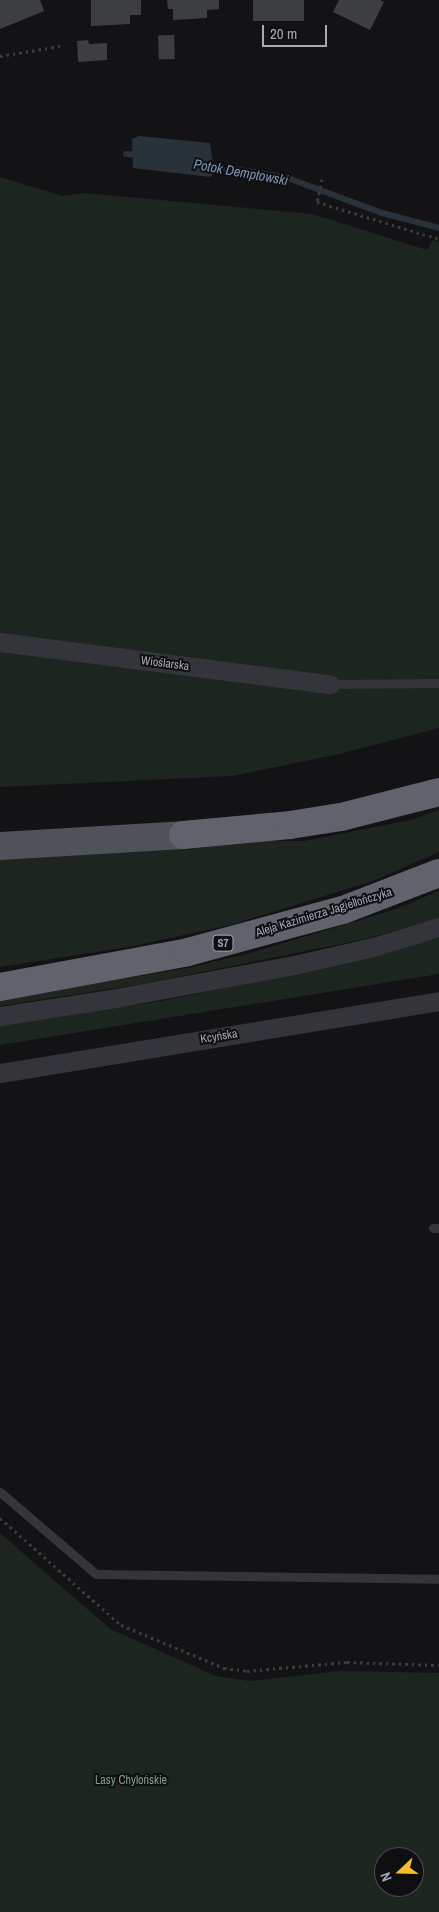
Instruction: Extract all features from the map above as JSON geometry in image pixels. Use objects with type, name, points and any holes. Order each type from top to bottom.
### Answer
[{"type":"highway","points":[[182,835],[333,818],[439,792]]},
{"type":"highway","name":"Aleja Kazimierza Jagiellończyka","points":[[0,987],[188,952],[343,910],[439,873]]},
{"type":"main road","points":[[0,846],[182,835]]},
{"type":"street","name":"Wioślarska","points":[[0,642],[330,684]]},
{"type":"street","points":[[0,1016],[116,998],[294,964],[373,947],[439,927]]},
{"type":"street","name":"Kcyńska","points":[[0,1073],[439,1001]]},
{"type":"lane","points":[[330,684],[439,683]]},
{"type":"lane","points":[[0,1492],[96,1574],[439,1579]]},
{"type":"path","points":[[0,56],[60,46]]},
{"type":"path","points":[[322,178],[317,202],[439,239]]},
{"type":"path","points":[[0,1518],[121,1625],[224,1668],[247,1671],[347,1662],[439,1666]]},
{"type":"green space","points":[[0,177],[62,196],[85,193],[312,214],[427,250],[433,240],[439,242],[439,728],[339,754],[232,776],[0,787]]},
{"type":"green space","points":[[439,810],[439,852],[373,881],[230,925],[128,947],[0,967],[0,859],[209,841],[304,841],[411,820]]},
{"type":"green space","points":[[439,891],[439,918],[365,939],[148,983],[0,1006],[0,1000],[193,967],[254,952],[393,910]]},
{"type":"green space","points":[[439,938],[439,974],[0,1045],[0,1026],[161,1001],[333,966]]},
{"type":"green space","name":"Lasy Chylońskie","points":[[0,1533],[110,1629],[216,1676],[249,1681],[341,1671],[439,1673],[439,1912],[0,1912]]},
{"type":"shaded area","points":[[139,136],[210,143],[214,173],[210,177],[133,168],[132,139]]},
{"type":"building","points":[[0,0],[40,0],[44,11],[0,29]]},
{"type":"building","points":[[91,0],[141,0],[141,15],[130,15],[130,24],[91,26]]},
{"type":"building","points":[[167,0],[219,0],[219,9],[207,10],[207,18],[173,20],[173,9],[168,9]]},
{"type":"building","points":[[253,0],[304,0],[304,21],[253,21]]},
{"type":"building","points":[[339,0],[380,0],[384,2],[370,30],[333,12]]},
{"type":"building","points":[[174,35],[175,59],[159,60],[158,36]]},
{"type":"building","points":[[88,40],[89,44],[107,43],[107,60],[78,62],[77,41]]},
{"type":"waterway","name":"Potok Demptowski","points":[[126,154],[138,155]]},
{"type":"waterway","name":"Potok Demptowski","points":[[207,165],[285,177],[382,213],[439,228]]}]
